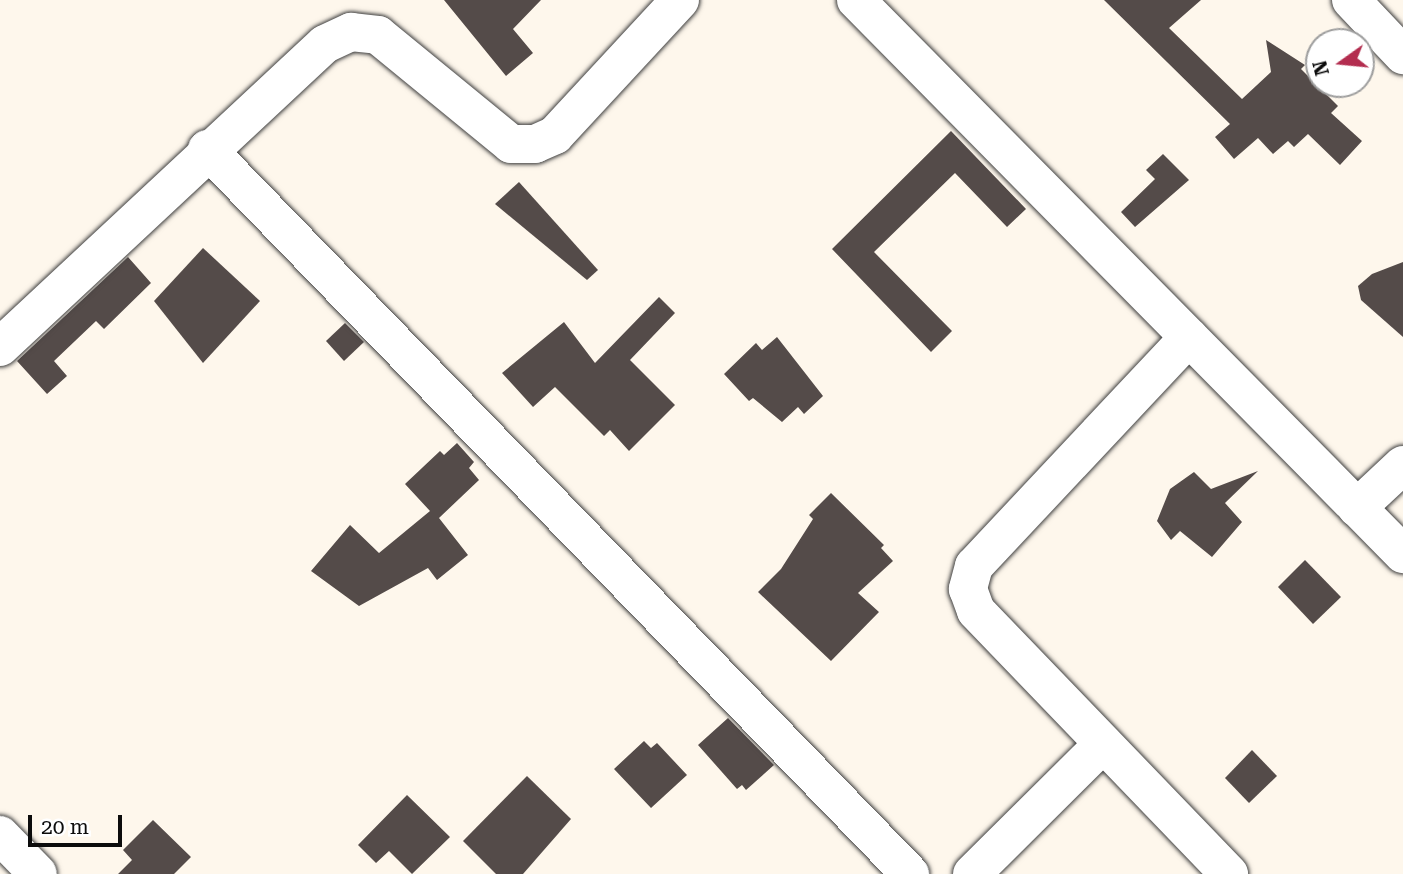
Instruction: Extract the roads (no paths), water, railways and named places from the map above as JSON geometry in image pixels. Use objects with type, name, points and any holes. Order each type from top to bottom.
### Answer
[{"type":"street","points":[[0,347],[207,149],[325,44],[351,32],[378,35],[511,144],[535,144],[555,135],[680,0]]},
{"type":"street","points":[[856,0],[1403,554]]},
{"type":"street","points":[[1351,0],[1403,55]]},
{"type":"street","points":[[207,149],[910,874]]},
{"type":"street","points":[[1189,337],[974,566],[968,589],[976,611],[1229,874]]},
{"type":"street","points":[[1357,508],[1403,466]]},
{"type":"street","points":[[972,874],[1103,744]]},
{"type":"street","points":[[0,835],[38,874]]}]
